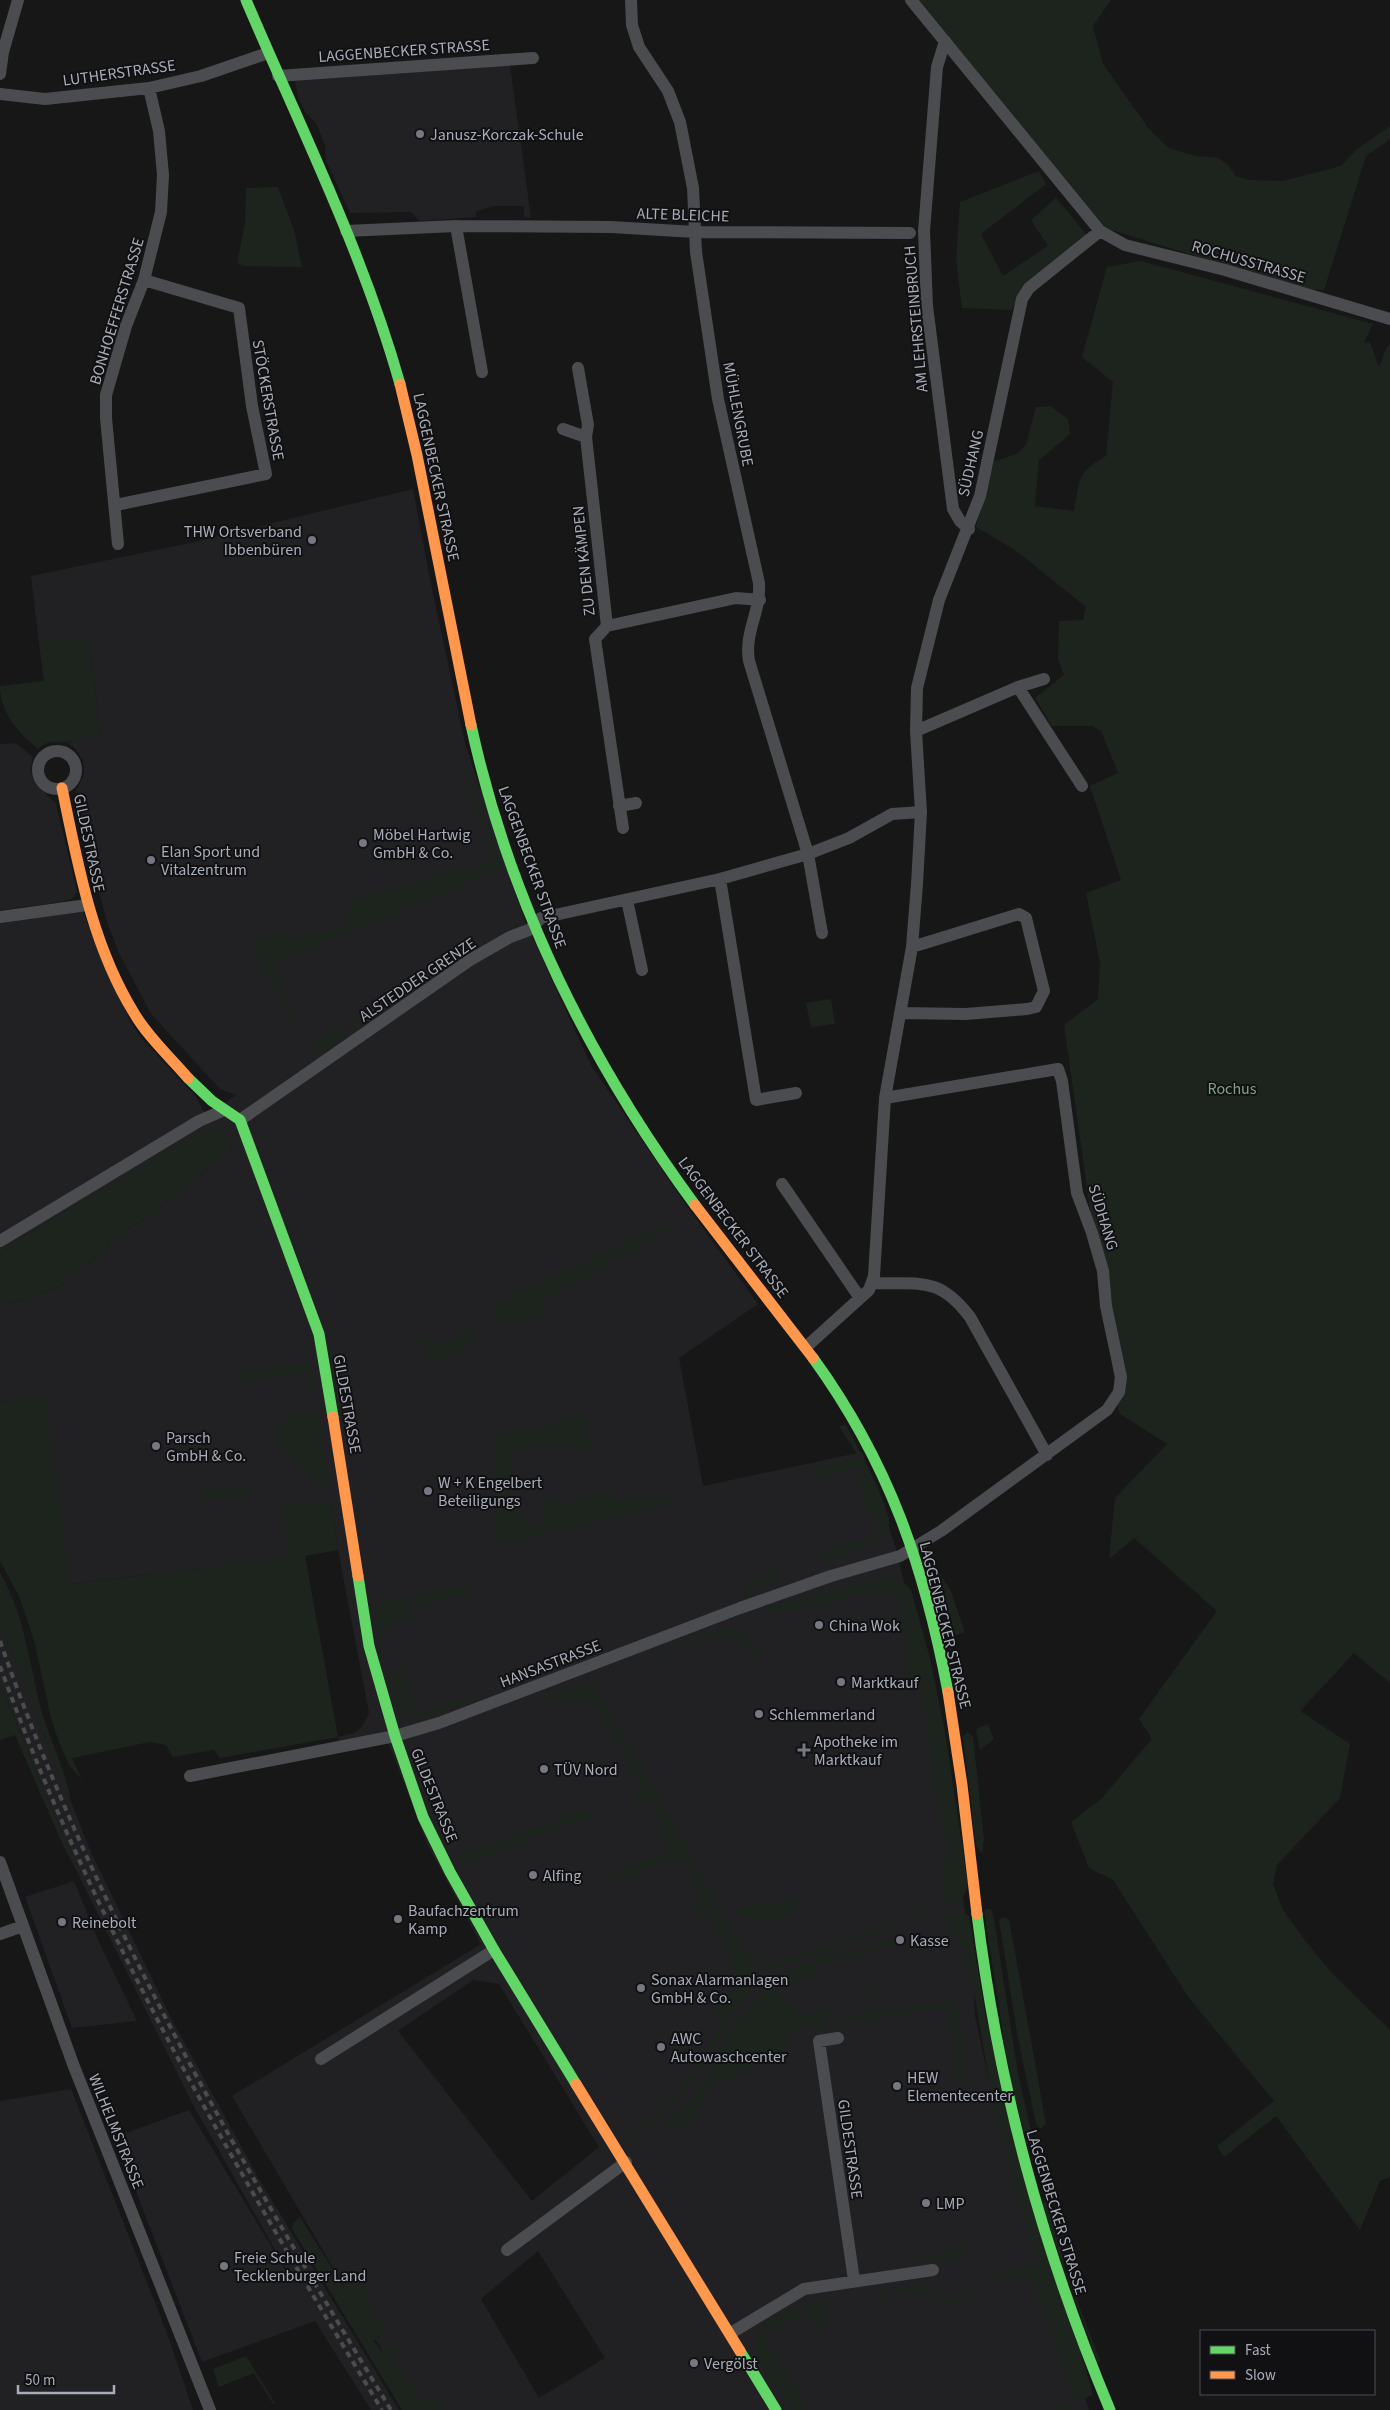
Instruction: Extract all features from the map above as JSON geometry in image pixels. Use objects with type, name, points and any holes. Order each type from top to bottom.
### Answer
[{"type":"street","points":[[0,74],[3,52],[18,0]]},
{"type":"street","name":"LAGGENBECKER STRASSE","points":[[246,0],[378,309],[400,382],[430,514],[451,632],[477,755],[500,832],[533,924],[613,1085],[650,1142],[698,1208],[806,1346],[863,1434],[892,1494],[913,1549],[928,1604],[956,1736],[990,2007],[1016,2136],[1036,2209],[1057,2271],[1110,2410]]},
{"type":"street","name":"MÜHLENGRUBE","points":[[631,0],[632,25],[639,47],[668,91],[680,122],[693,188],[698,270],[718,399],[759,583],[760,600],[748,635],[747,649],[749,661],[808,854]]},
{"type":"street","points":[[911,0],[1100,232]]},
{"type":"street","name":"AM LEHRSTEINBRUCH","points":[[945,42],[937,67],[924,231],[927,306],[953,509],[960,521],[968,529]]},
{"type":"street","name":"LUTHERSTRASSE","points":[[0,94],[45,99],[149,88],[201,76],[268,53]]},
{"type":"street","name":"LAGGENBECKER STRASSE","points":[[278,76],[534,58]]},
{"type":"street","name":"BONHOEFFERSTRASSE","points":[[118,544],[116,505],[106,418],[106,395],[126,326],[144,280],[161,212],[162,175],[159,131],[149,88]]},
{"type":"street","points":[[456,226],[482,372]]},
{"type":"street","name":"ALTE BLEICHE","points":[[346,232],[456,226],[611,227],[695,232],[910,233]]},
{"type":"street","name":"ROCHUSSTRASSE","points":[[1100,232],[1124,244],[1225,270],[1390,319]]},
{"type":"street","name":"SÜDHANG","points":[[872,1284],[885,1098],[912,947],[921,812],[916,731],[917,688],[936,609],[980,496],[1022,299],[1029,288],[1100,232]]},
{"type":"street","name":"STÖCKERSTRASSE","points":[[116,505],[266,474],[250,394],[239,308],[144,280]]},
{"type":"street","name":"ZU DEN KÄMPEN","points":[[578,368],[588,425],[586,437],[607,626],[595,640],[623,828]]},
{"type":"street","points":[[563,429],[586,437]]},
{"type":"street","points":[[607,626],[736,598],[760,600]]},
{"type":"street","points":[[916,731],[1018,687],[1044,679]]},
{"type":"street","points":[[1018,687],[1082,786]]},
{"type":"street","name":"GILDESTRASSE","points":[[62,788],[87,905],[109,964],[134,1014],[180,1068],[222,1111],[240,1120],[319,1334],[340,1450],[369,1646],[395,1736],[423,1817],[450,1872],[494,1950],[731,2333],[776,2410]]},
{"type":"street","points":[[619,806],[636,804]]},
{"type":"street","name":"ALSTEDDER GRENZE","points":[[240,1120],[470,960],[510,937],[529,930],[541,918],[720,879],[808,854],[849,838],[892,814],[921,812]]},
{"type":"street","points":[[808,854],[822,932]]},
{"type":"street","points":[[720,879],[756,1100],[796,1094]]},
{"type":"street","points":[[627,900],[642,970]]},
{"type":"street","name":"GILDESTRASSE","points":[[0,917],[87,905]]},
{"type":"street","points":[[900,1013],[966,1014],[1027,1009],[1036,1007],[1044,991],[1026,918],[1019,914],[912,947]]},
{"type":"street","name":"SÜDHANG","points":[[885,1098],[1058,1069],[1062,1081],[1077,1193],[1092,1233],[1103,1272],[1106,1306],[1121,1377],[1119,1392],[1113,1404],[1047,1455],[913,1549]]},
{"type":"street","points":[[0,1241],[191,1126],[222,1111]]},
{"type":"street","points":[[782,1184],[860,1298]]},
{"type":"street","points":[[806,1346],[860,1298],[872,1284],[923,1283],[942,1289],[959,1302],[970,1317],[1047,1455]]},
{"type":"street","name":"HANSASTRASSE","points":[[190,1776],[395,1736],[439,1723],[740,1608],[831,1576],[900,1556],[913,1549]]},
{"type":"street","name":"WILHELMSTRASSE","points":[[0,1862],[73,2064],[210,2410]]},
{"type":"street","points":[[0,1934],[22,1926]]},
{"type":"street","points":[[321,2059],[494,1950]]},
{"type":"street","name":"GILDESTRASSE","points":[[838,2038],[819,2041],[854,2280]]},
{"type":"street","points":[[507,2250],[626,2162]]},
{"type":"street","points":[[731,2333],[804,2289],[854,2280],[933,2270]]},
{"type":"shaded area","name":"Janusz-Korczak-Schule","points":[[510,65],[531,218],[524,217],[524,206],[493,206],[476,212],[476,217],[420,221],[411,212],[350,213],[326,161],[325,145],[316,123],[305,112],[298,97],[295,81]]},
{"type":"shaded area","points":[[413,489],[465,743],[525,921],[591,1065],[684,1202],[758,1304],[679,1358],[703,1486],[862,1452],[895,1545],[935,1713],[973,1963],[975,2016],[995,2108],[1041,2269],[1089,2410],[417,2410],[232,2096],[481,1944],[428,1846],[385,1734],[339,1742],[338,1737],[354,1733],[362,1727],[369,1713],[338,1550],[332,1503],[290,1557],[70,1584],[45,1397],[0,1401],[0,1305],[30,1298],[60,1286],[104,1251],[110,1240],[150,1215],[232,1149],[103,1189],[15,1241],[0,1256],[0,921],[82,911],[130,1021],[142,1039],[196,1097],[205,1114],[237,1095],[220,1089],[151,1014],[119,953],[107,922],[88,851],[76,791],[84,774],[83,760],[74,747],[67,743],[100,734],[89,637],[39,644],[31,576],[190,543]],"holes":[[[473,1980],[499,1984],[599,2147],[532,2201],[398,2031]],[[538,2251],[605,2358],[539,2398],[481,2299]]]},
{"type":"shaded area","points":[[16,743],[33,757],[30,769],[34,781],[56,804],[77,892],[72,899],[62,902],[0,910],[0,744]]},
{"type":"shaded area","points":[[0,1622],[90,1850],[172,2020],[259,2179],[399,2410],[371,2410],[315,2321],[202,2362],[115,2137],[189,2110],[299,2292],[193,2105],[82,1882],[0,1684]]},
{"type":"shaded area","points":[[74,1881],[98,1940],[137,2021],[72,2028],[25,1897]]},
{"type":"shaded area","points":[[71,2089],[168,2336],[193,2410],[0,2410],[0,2101]]},
{"type":"green space","points":[[917,0],[1111,0],[1093,26],[1103,64],[1149,129],[1169,148],[1196,156],[1219,158],[1229,166],[1236,176],[1249,180],[1283,181],[1341,166],[1356,150],[1390,126],[1390,139],[1366,156],[1324,290],[1303,289],[1105,228],[1096,220]]},
{"type":"green space","points":[[1039,171],[1046,184],[981,234],[1003,276],[1048,246],[1031,220],[1056,198],[1087,235],[1025,284],[1011,310],[962,308],[956,260],[960,202]]},
{"type":"green space","points":[[278,187],[294,230],[302,267],[245,266],[237,263],[245,223],[246,188]]},
{"type":"green space","name":"Rochus","points":[[1141,261],[1373,324],[1364,342],[1370,343],[1379,367],[1386,348],[1390,344],[1390,1683],[1354,1653],[1300,1711],[1350,1744],[1340,1798],[1277,1865],[1273,1884],[1283,1910],[1307,1943],[1332,1973],[1390,2030],[1390,2177],[1380,2181],[1360,2230],[1276,2116],[1224,2157],[1217,2146],[1274,2101],[1189,1998],[1113,1880],[1089,1868],[1071,1822],[1101,1799],[1152,1739],[1139,1719],[1217,1611],[1134,1538],[1109,1559],[1115,1498],[1167,1444],[1119,1413],[1064,1025],[1098,999],[1100,963],[1086,893],[1121,880],[1090,786],[1118,773],[1101,731],[1092,726],[1052,726],[1035,698],[1064,675],[1058,659],[1059,621],[1083,620],[1086,607],[1015,550],[976,527],[994,462],[1018,453],[1026,445],[1036,407],[1050,406],[1068,419],[1070,434],[1039,460],[1035,506],[1074,511],[1077,491],[1084,472],[1106,456],[1113,382],[1082,357],[1107,267]]},
{"type":"green space","points":[[89,636],[100,734],[72,741],[50,742],[38,749],[24,736],[7,714],[3,705],[0,686],[44,681],[39,644]]},
{"type":"green space","points":[[466,768],[502,868],[275,964],[305,1041],[255,957],[253,949],[255,942],[285,932],[288,942],[347,924],[343,911],[352,909],[350,901],[470,864],[471,869],[493,862],[465,772],[462,772],[462,769]]},
{"type":"green space","points":[[460,947],[464,953],[434,974],[428,965]]},
{"type":"green space","points":[[420,970],[426,979],[392,1004],[385,993]]},
{"type":"green space","points":[[377,999],[384,1010],[354,1032],[347,1021]]},
{"type":"green space","points":[[831,999],[835,1024],[811,1027],[806,1003]]},
{"type":"green space","points":[[339,1027],[346,1036],[321,1054],[313,1054],[309,1049]]},
{"type":"green space","points":[[216,1126],[229,1139],[232,1149],[150,1215],[110,1240],[104,1251],[60,1286],[30,1298],[0,1305],[0,1256],[15,1241],[205,1129]]},
{"type":"green space","points":[[678,1215],[666,1230],[577,1284],[564,1286],[553,1293],[533,1316],[515,1322],[501,1322],[493,1306]]},
{"type":"green space","points":[[468,1324],[473,1324],[473,1334],[471,1341],[466,1347],[453,1355],[428,1362],[419,1336],[426,1335],[429,1343],[455,1339]]},
{"type":"green space","points":[[309,1363],[315,1389],[310,1389],[306,1372],[235,1382],[234,1373]]},
{"type":"green space","points":[[45,1396],[71,1584],[289,1557],[282,1502],[332,1503],[338,1550],[305,1556],[338,1737],[220,1758],[214,1750],[173,1757],[166,1745],[150,1742],[72,1758],[82,1780],[69,1765],[51,1718],[34,1640],[19,1596],[0,1561],[0,1401]]},
{"type":"green space","points":[[319,1412],[329,1487],[325,1488],[294,1462],[276,1437],[276,1430],[284,1417]]},
{"type":"green space","points":[[583,1414],[593,1451],[584,1454],[574,1444],[551,1444],[537,1445],[516,1453],[512,1465],[513,1501],[529,1525],[538,1526],[545,1506],[557,1497],[569,1507],[605,1488],[622,1501],[665,1496],[671,1504],[495,1545],[497,1437]]},
{"type":"green space","points":[[846,1425],[883,1499],[889,1526],[886,1534],[879,1540],[826,1561],[823,1553],[879,1533],[873,1508],[866,1510],[858,1468],[818,1477],[817,1468],[859,1457],[839,1426]]},
{"type":"green space","points":[[248,1485],[249,1494],[209,1500],[204,1498],[199,1491]]},
{"type":"green space","points":[[933,1563],[951,1591],[964,1630],[963,1633],[951,1636]]},
{"type":"green space","points":[[778,1567],[780,1579],[746,1593],[745,1585],[768,1576],[767,1570]]},
{"type":"green space","points":[[0,1573],[21,1622],[41,1709],[66,1780],[71,1804],[0,1622]]},
{"type":"green space","points":[[885,1578],[900,1580],[911,1590],[930,1658],[945,1732],[968,1884],[964,1894],[954,1904],[949,1905],[939,1900],[946,1886],[942,1870],[949,1857],[933,1772],[920,1680],[911,1691],[901,1609],[898,1602],[894,1596],[881,1590],[770,1615],[768,1607],[826,1591]]},
{"type":"green space","points":[[472,1583],[475,1594],[409,1608],[411,1618],[390,1622],[392,1634],[380,1636],[373,1605]]},
{"type":"green space","points":[[729,1627],[753,1639],[759,1648],[760,1654],[750,1655],[750,1652],[746,1652],[740,1638],[725,1634],[615,1672]]},
{"type":"green space","points":[[402,1661],[413,1706],[427,1712],[473,1694],[474,1699],[434,1715],[424,1717],[405,1713],[398,1705],[394,1696],[386,1667],[389,1666],[392,1676],[401,1673],[399,1662]]},
{"type":"green space","points":[[592,1680],[752,1963],[756,1975],[754,1986],[739,2003],[693,2079],[664,2113],[648,2128],[629,2140],[626,2139],[672,2101],[721,2025],[711,2001],[736,1988],[740,1977],[709,1914],[699,1913],[694,1898],[701,1893],[684,1860],[667,1862],[633,1876],[615,1878],[613,1872],[669,1851],[649,1798],[636,1803],[634,1794],[643,1791],[597,1705],[574,1698],[546,1705],[543,1698]]},
{"type":"green space","points":[[0,1684],[82,1882],[62,1843],[15,1735],[0,1740]]},
{"type":"green space","points":[[988,1724],[994,1739],[980,1750],[976,1729]]},
{"type":"green space","points":[[968,1732],[973,1737],[984,1840],[982,1854],[976,1845],[963,1736]]},
{"type":"green space","points":[[582,1808],[593,1815],[461,1866],[457,1858],[554,1822],[555,1819]]},
{"type":"green space","points":[[796,1899],[793,1913],[779,1920],[754,1921],[740,1915],[734,1909]]},
{"type":"green space","points":[[991,1909],[994,1919],[1018,2074],[1031,2131],[1022,2133],[1013,2099],[984,1911]]},
{"type":"green space","points":[[926,1910],[927,1913],[771,1969],[762,1965],[752,1949],[763,1960],[773,1962]]},
{"type":"green space","points":[[958,1912],[969,1916],[986,2018],[1092,2391],[1092,2395],[1079,2400],[1069,2410],[1049,2410],[1065,2405],[1073,2398],[1030,2275],[965,2276],[1040,2266],[1019,2201],[993,2104],[969,1962],[863,2000],[875,1987],[879,1989],[877,1993],[967,1962],[957,1933],[940,1939],[939,1936],[953,1931],[949,1916]]},
{"type":"green space","points":[[1003,1917],[1009,1919],[1046,2124],[1040,2129],[1036,2124],[1017,2033],[999,1920]]},
{"type":"green space","points":[[892,1939],[894,1945],[826,1964],[818,1973],[799,1983],[786,1985],[781,1982],[788,1972],[811,1960],[833,1954],[844,1955]]},
{"type":"green space","points":[[772,1988],[791,2007],[804,2014],[834,2006],[843,2007],[825,2014],[824,2034],[819,2036],[812,2027],[793,2032],[786,2055],[712,2084],[692,2118],[680,2129],[673,2132],[667,2122],[696,2092],[743,2013],[764,1989]]},
{"type":"green space","points":[[949,2000],[956,2004],[958,2010],[971,2099],[956,2072],[950,2012],[935,2009],[841,2023],[841,2033],[839,2034],[837,2023],[842,2017]]},
{"type":"green space","points":[[1049,2200],[1060,2229],[1064,2267],[1101,2362],[1097,2361],[1041,2203]]},
{"type":"green space","points":[[300,2217],[344,2287],[355,2280],[359,2283],[386,2331],[374,2341],[382,2352],[396,2344],[398,2350],[393,2357],[420,2401],[432,2397],[443,2410],[402,2410],[292,2229],[293,2223]]},
{"type":"green space","points":[[963,2246],[966,2256],[923,2262],[923,2257]]},
{"type":"green space","points":[[922,2286],[941,2300],[965,2297],[965,2290],[971,2289],[974,2295],[971,2299],[939,2304],[924,2290],[891,2293],[881,2305],[879,2292]]},
{"type":"green space","points":[[827,2301],[829,2321],[818,2331],[806,2312],[764,2337],[809,2410],[792,2410],[758,2357],[755,2338],[760,2328],[768,2320],[779,2314],[805,2305]]},
{"type":"green space","points":[[246,2356],[275,2403],[273,2404],[254,2373],[219,2387],[213,2369]]},
{"type":"railway","points":[[0,1641],[38,1743],[80,1842],[126,1940],[226,2130],[391,2410]]},
{"type":"railway","points":[[0,1666],[38,1765],[80,1861],[172,2048],[274,2230],[382,2410]]},
{"type":"traffic: fast","points":[[246,0],[349,237],[368,285],[400,384]]},
{"type":"traffic: fast","points":[[471,725],[487,790],[507,854],[531,916],[558,977],[588,1036],[621,1094],[656,1150],[695,1205]]},
{"type":"traffic: fast","points":[[188,1078],[212,1101],[240,1120],[319,1334],[333,1417]]},
{"type":"traffic: fast","points":[[813,1358],[840,1397],[863,1437],[883,1476],[900,1517],[915,1558],[927,1601],[948,1692]]},
{"type":"traffic: fast","points":[[358,1576],[369,1646],[395,1736],[423,1817],[450,1872],[494,1950],[576,2084]]},
{"type":"traffic: fast","points":[[977,1914],[986,1979],[998,2043],[1026,2167],[1064,2288],[1110,2410]]},
{"type":"traffic: fast","points":[[740,2351],[776,2410]]},
{"type":"traffic: slow","points":[[400,384],[417,455],[471,725]]},
{"type":"traffic: slow","points":[[62,788],[88,904],[107,960],[140,1022],[152,1039],[188,1078]]},
{"type":"traffic: slow","points":[[695,1205],[813,1358]]},
{"type":"traffic: slow","points":[[333,1417],[358,1576]]},
{"type":"traffic: slow","points":[[948,1692],[962,1785],[977,1914]]},
{"type":"traffic: slow","points":[[576,2084],[740,2351]]},
{"type":"place","name":"Janusz-Korczak-Schule","points":[[420,134]]},
{"type":"place","name":"THW Ortsverband Ibbenbüren","points":[[312,540]]},
{"type":"place","name":"Möbel Hartwig GmbH & Co.","points":[[363,843]]},
{"type":"place","name":"Elan Sport und Vitalzentrum","points":[[151,860]]},
{"type":"place","name":"Parsch GmbH & Co.","points":[[156,1446]]},
{"type":"place","name":"W + K Engelbert Beteiligungs","points":[[428,1491]]},
{"type":"place","name":"China Wok","points":[[819,1625]]},
{"type":"place","name":"Marktkauf","points":[[841,1682]]},
{"type":"place","name":"Schlemmerland","points":[[759,1714]]},
{"type":"place","name":"Apotheke im Marktkauf","points":[[804,1750]]},
{"type":"place","name":"TÜV Nord","points":[[544,1769]]},
{"type":"place","name":"Alfing","points":[[533,1875]]},
{"type":"place","name":"Baufachzentrum Kamp","points":[[398,1919]]},
{"type":"place","name":"Reinebolt","points":[[62,1922]]},
{"type":"place","name":"Kasse","points":[[900,1940]]},
{"type":"place","name":"Sonax Alarmanlagen GmbH & Co.","points":[[641,1988]]},
{"type":"place","name":"AWC Autowaschcenter","points":[[661,2047]]},
{"type":"place","name":"HEW Elementecenter","points":[[897,2086]]},
{"type":"place","name":"LMP","points":[[926,2203]]},
{"type":"place","name":"Freie Schule Tecklenburger Land","points":[[224,2266]]},
{"type":"place","name":"Vergölst","points":[[694,2363]]}]
